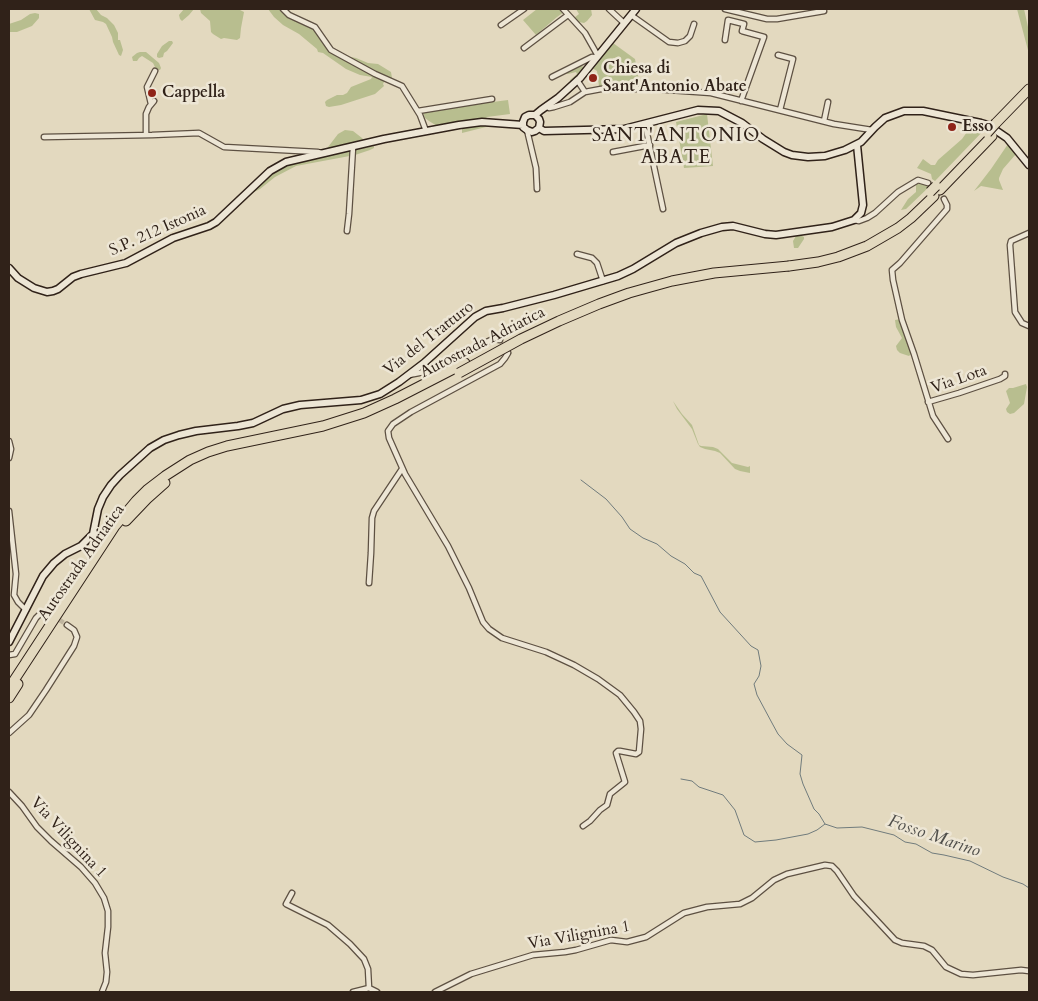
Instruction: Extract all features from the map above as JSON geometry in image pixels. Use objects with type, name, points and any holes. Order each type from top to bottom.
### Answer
[{"type":"highway","name":"Autostrada Adriatica","points":[[9,688],[115,526],[142,494],[170,472],[198,456],[227,446],[323,426],[364,413],[557,316],[639,284],[703,269],[741,264],[818,262],[838,257],[873,243],[911,218],[990,134],[1029,89]]},
{"type":"highway","name":"Autostrada Adriatica","points":[[999,124],[1029,97]]},
{"type":"highway","name":"Autostrada Adriatica","points":[[9,698],[114,537],[139,506],[166,483],[193,465],[254,445],[324,431],[362,420],[397,405],[521,339],[599,304],[630,293],[672,281],[787,263]]},
{"type":"main road","points":[[539,128],[534,131],[525,128],[524,120],[527,116],[535,115],[558,98],[577,80],[636,9]]},
{"type":"main road","points":[[539,128],[544,131],[624,129],[698,110],[719,111],[742,123],[784,152],[808,157],[825,156],[857,144],[868,136],[885,118],[904,111],[924,111],[988,125],[1007,138],[1029,165]]},
{"type":"main road","points":[[535,115],[539,119],[539,128]]},
{"type":"main road","name":"S.P. 212 Istonia","points":[[9,268],[18,278],[34,288],[47,292],[53,291],[73,277],[126,263],[179,235],[210,226],[270,171],[286,162],[459,125],[482,122],[525,128]]},
{"type":"main road","points":[[854,220],[862,210],[857,144]]},
{"type":"main road","name":"Via del Tratturo","points":[[9,642],[43,576],[54,563],[65,554],[81,546],[93,534],[98,510],[103,497],[111,485],[138,457],[164,440],[196,431],[253,423],[283,409],[300,405],[361,400],[380,394],[408,376],[475,317],[486,311],[539,299],[603,280],[633,269],[676,243],[701,233],[733,226],[776,235],[832,227],[854,220]]},
{"type":"street","points":[[283,9],[289,15],[315,27],[330,50],[402,86],[410,96],[426,131]]},
{"type":"street","points":[[501,25],[524,9]]},
{"type":"street","points":[[552,77],[597,56],[585,33],[563,9]]},
{"type":"street","points":[[609,9],[624,23]]},
{"type":"street","points":[[725,9],[767,19],[824,11]]},
{"type":"street","points":[[524,48],[568,15]]},
{"type":"street","points":[[631,15],[669,42],[678,43],[685,41],[690,36],[694,24]]},
{"type":"street","points":[[725,40],[728,20],[744,24],[742,31],[764,37],[741,101]]},
{"type":"street","points":[[778,55],[793,59],[780,110]]},
{"type":"street","points":[[146,134],[146,114],[148,107],[153,103],[147,86],[155,71]]},
{"type":"street","points":[[577,80],[585,92]]},
{"type":"street","points":[[546,106],[549,108],[554,107],[570,102],[585,92],[601,89],[654,89],[711,93],[824,122],[872,130]]},
{"type":"street","points":[[418,111],[492,99]]},
{"type":"street","points":[[824,122],[828,102]]},
{"type":"street","points":[[645,124],[663,209]]},
{"type":"street","points":[[525,128],[536,168],[537,189]]},
{"type":"street","points":[[44,137],[199,133],[224,147],[318,152],[322,154]]},
{"type":"street","points":[[613,152],[650,146]]},
{"type":"street","points":[[347,231],[353,147]]},
{"type":"street","points":[[854,220],[859,221],[875,213],[898,192],[918,180],[935,191],[948,204],[947,209],[892,270],[902,320],[928,402]]},
{"type":"street","points":[[862,210],[866,213],[875,213]]},
{"type":"street","points":[[1029,233],[1012,241],[1010,245],[1015,312],[1022,322],[1029,326]]},
{"type":"street","points":[[577,254],[592,258],[597,263],[603,280]]},
{"type":"street","points":[[408,376],[424,372],[493,339],[500,340]]},
{"type":"street","points":[[508,353],[500,364],[410,412],[393,424],[388,431],[389,438],[402,469],[448,546],[469,588],[483,622],[489,629],[502,638],[574,664],[620,695],[640,721],[639,752],[636,754],[618,751],[616,753],[625,782],[610,794],[607,805],[583,826]]},
{"type":"street","name":"Via Lota","points":[[948,440],[933,416],[928,402],[1000,379],[1005,374]]},
{"type":"street","points":[[9,441],[11,449],[9,458]]},
{"type":"street","points":[[369,583],[372,518],[374,511],[402,469]]},
{"type":"street","points":[[9,511],[16,574],[14,595],[26,610]]},
{"type":"street","points":[[9,655],[15,654],[36,618],[41,613],[49,613]]},
{"type":"street","points":[[9,733],[28,715],[74,646],[77,637],[74,630],[67,625]]},
{"type":"street","name":"Via Vilignina 1","points":[[9,792],[50,841],[81,866],[104,898],[108,911],[108,928],[105,953],[106,982],[102,992]]},
{"type":"street","name":"Via Vilignina 1","points":[[435,992],[471,974],[533,955],[576,950],[611,940],[627,942],[646,937],[684,913],[707,907],[740,904],[752,898],[774,880],[786,874],[825,864],[832,866],[838,871],[854,896],[896,940],[902,943],[924,946],[932,950],[946,967],[961,974],[973,975],[1021,970],[1029,972]]},
{"type":"street","points":[[292,893],[286,904],[328,925],[364,959],[368,969],[369,988]]},
{"type":"street","points":[[353,992],[369,988],[377,992]]},
{"type":"green space","points":[[89,9],[96,9],[114,25],[123,50],[121,56],[106,24],[95,20]]},
{"type":"green space","points":[[184,9],[194,9],[182,21],[179,15]]},
{"type":"green space","points":[[200,9],[238,9],[244,12],[240,38],[237,40],[221,39],[213,34],[210,21],[201,13]]},
{"type":"green space","points":[[268,9],[281,9],[315,28],[330,50],[348,58],[356,58],[368,63],[378,64],[391,72],[392,78],[384,82],[384,86],[375,94],[341,105],[326,106],[325,102],[327,100],[347,93],[351,87],[372,77],[360,75],[346,69],[323,53],[318,52],[299,34],[283,25]]},
{"type":"green space","points":[[537,9],[561,9],[564,12],[536,35],[523,20]]},
{"type":"green space","points":[[576,9],[591,9],[592,15],[584,23],[579,22],[574,18],[579,14]]},
{"type":"green space","points":[[1017,9],[1024,9],[1028,27],[1029,54]]},
{"type":"green space","points":[[35,13],[39,14],[39,18],[32,26],[17,32],[9,32],[9,24]]},
{"type":"green space","points":[[169,41],[173,43],[164,53],[163,57],[157,57],[162,46]]},
{"type":"green space","points":[[613,43],[635,59],[640,86],[599,86],[597,71],[592,68]]},
{"type":"green space","points":[[140,52],[146,52],[159,63],[160,70],[156,69],[153,63],[142,56],[137,61],[133,61],[132,57]]},
{"type":"green space","points":[[578,65],[585,69],[570,85],[570,80],[577,74],[576,72],[568,74],[563,72]]},
{"type":"green space","points":[[508,100],[510,114],[487,117],[484,120],[437,126],[425,118],[423,112],[477,102],[485,103]]},
{"type":"green space","points":[[707,114],[713,166],[684,168],[676,122]]},
{"type":"green space","points":[[494,125],[462,133],[462,128]]},
{"type":"green space","points":[[982,127],[986,128],[935,181],[932,179],[931,174],[917,168],[923,159],[931,165],[935,165],[967,132]]},
{"type":"green space","points":[[345,130],[353,131],[365,142],[325,151],[338,134]]},
{"type":"green space","points":[[1008,144],[1016,154],[1003,169],[999,178],[1003,190],[981,186],[974,191],[991,169]]},
{"type":"green space","points":[[374,146],[370,150],[355,155],[296,166],[275,177],[250,194],[269,175],[296,162]]},
{"type":"green space","points":[[919,183],[930,186],[906,209],[901,210],[908,199],[916,192],[916,185]]},
{"type":"green space","points":[[800,235],[804,239],[798,248],[794,248],[793,241],[796,236]]},
{"type":"green space","points":[[901,319],[913,352],[909,356],[900,353],[896,346],[902,338],[896,327],[895,320]]},
{"type":"green space","points":[[1026,384],[1024,404],[1014,413],[1010,414],[1006,409],[1010,403],[1006,391],[1009,388]]},
{"type":"green space","points":[[673,401],[692,425],[699,445],[718,449],[732,463],[750,466],[750,473],[735,469],[720,453],[700,447],[698,444],[692,429]]},
{"type":"waterway","points":[[581,480],[606,499],[630,529],[643,538],[657,544],[671,556],[685,564],[694,573],[701,576],[720,612],[751,646],[758,650],[761,666],[759,676],[754,684],[757,695],[778,734],[787,744],[802,755],[800,774],[803,784],[814,809],[825,824]]},
{"type":"waterway","name":"Fosso Marino","points":[[681,779],[692,781],[699,787],[723,795],[735,810],[744,835],[755,842],[808,834],[825,824],[837,828],[862,827],[894,835],[905,842],[916,844],[932,853],[970,861],[1029,888]]},
{"type":"tunnel","points":[[928,183],[944,199]]},
{"type":"tunnel","points":[[49,613],[67,625]]},
{"type":"place","name":"Chiesa di Sant'Antonio Abate","points":[[593,78]]},
{"type":"place","name":"Cappella","points":[[152,93]]},
{"type":"place","name":"Esso","points":[[952,127]]},
{"type":"district","name":"SANT'ANTONIO ABATE","points":[[676,148]]}]
